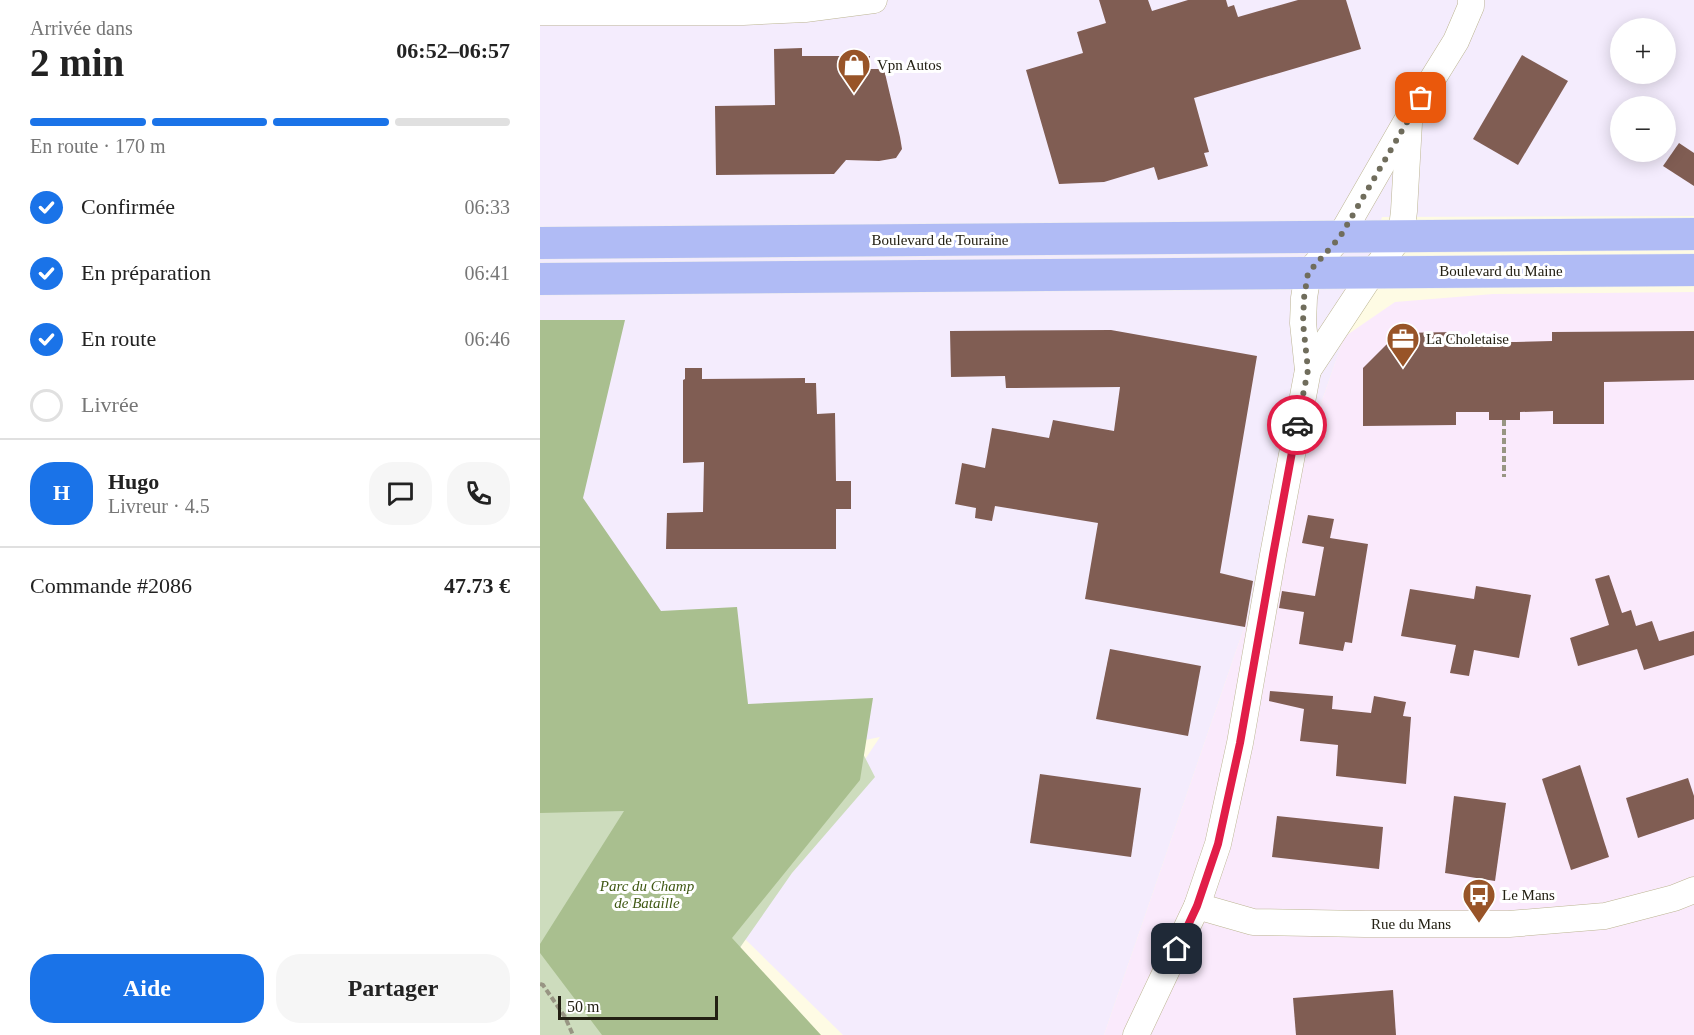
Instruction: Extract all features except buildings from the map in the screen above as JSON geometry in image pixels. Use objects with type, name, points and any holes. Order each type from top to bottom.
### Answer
[{"type":"main road","points":[[1340,237],[1694,234]]},
{"type":"main road","name":"Boulevard de Touraine","points":[[540,243],[1340,237]]},
{"type":"main road","name":"Boulevard du Maine","points":[[1308,273],[1694,270]]},
{"type":"main road","points":[[540,279],[1308,273]]},
{"type":"street","points":[[540,12],[743,12],[805,9],[874,0]]},
{"type":"street","points":[[1136,1035],[1197,906],[1218,844],[1240,743],[1308,370],[1303,323],[1308,273],[1340,237],[1456,40],[1471,6],[1471,0]]},
{"type":"street","points":[[1308,370],[1372,273],[1401,236],[1409,117]]},
{"type":"street","name":"Rue du Mans","points":[[1197,906],[1253,922],[1509,924],[1605,916],[1674,898],[1694,890]]},
{"type":"path","points":[[1504,420],[1504,477]]},
{"type":"path","points":[[540,984],[565,1017],[573,1035]]},
{"type":"shaded area","points":[[540,0],[1694,0],[1694,216],[1382,217],[1344,337],[1104,1035],[843,1035],[745,939],[880,737],[540,806]]},
{"type":"shaded area","points":[[1694,292],[1694,1035],[1104,1035],[1344,337],[1395,302],[1493,294]]},
{"type":"green space","points":[[540,320],[625,320],[583,498],[661,611],[737,607],[748,704],[873,698],[860,780],[732,938],[821,1035],[602,1035],[540,953],[540,944],[624,811],[540,813]]},
{"type":"green space","name":"Parc du Champ de Bataille","points":[[855,738],[875,777],[792,873],[732,959],[798,1035],[540,1035],[540,809]]},
{"type":"way so far","points":[[1297,425],[1308,370],[1303,323],[1308,273],[1340,237],[1421,98]]},
{"type":"place","name":"Vpn Autos","points":[[854,94]]},
{"type":"place","name":"La Choletaise","points":[[1403,368]]},
{"type":"place","name":"Le Mans","points":[[1479,924]]},
{"type":"route","points":[[1177,949],[1197,906],[1218,844],[1240,743],[1297,425]]}]
